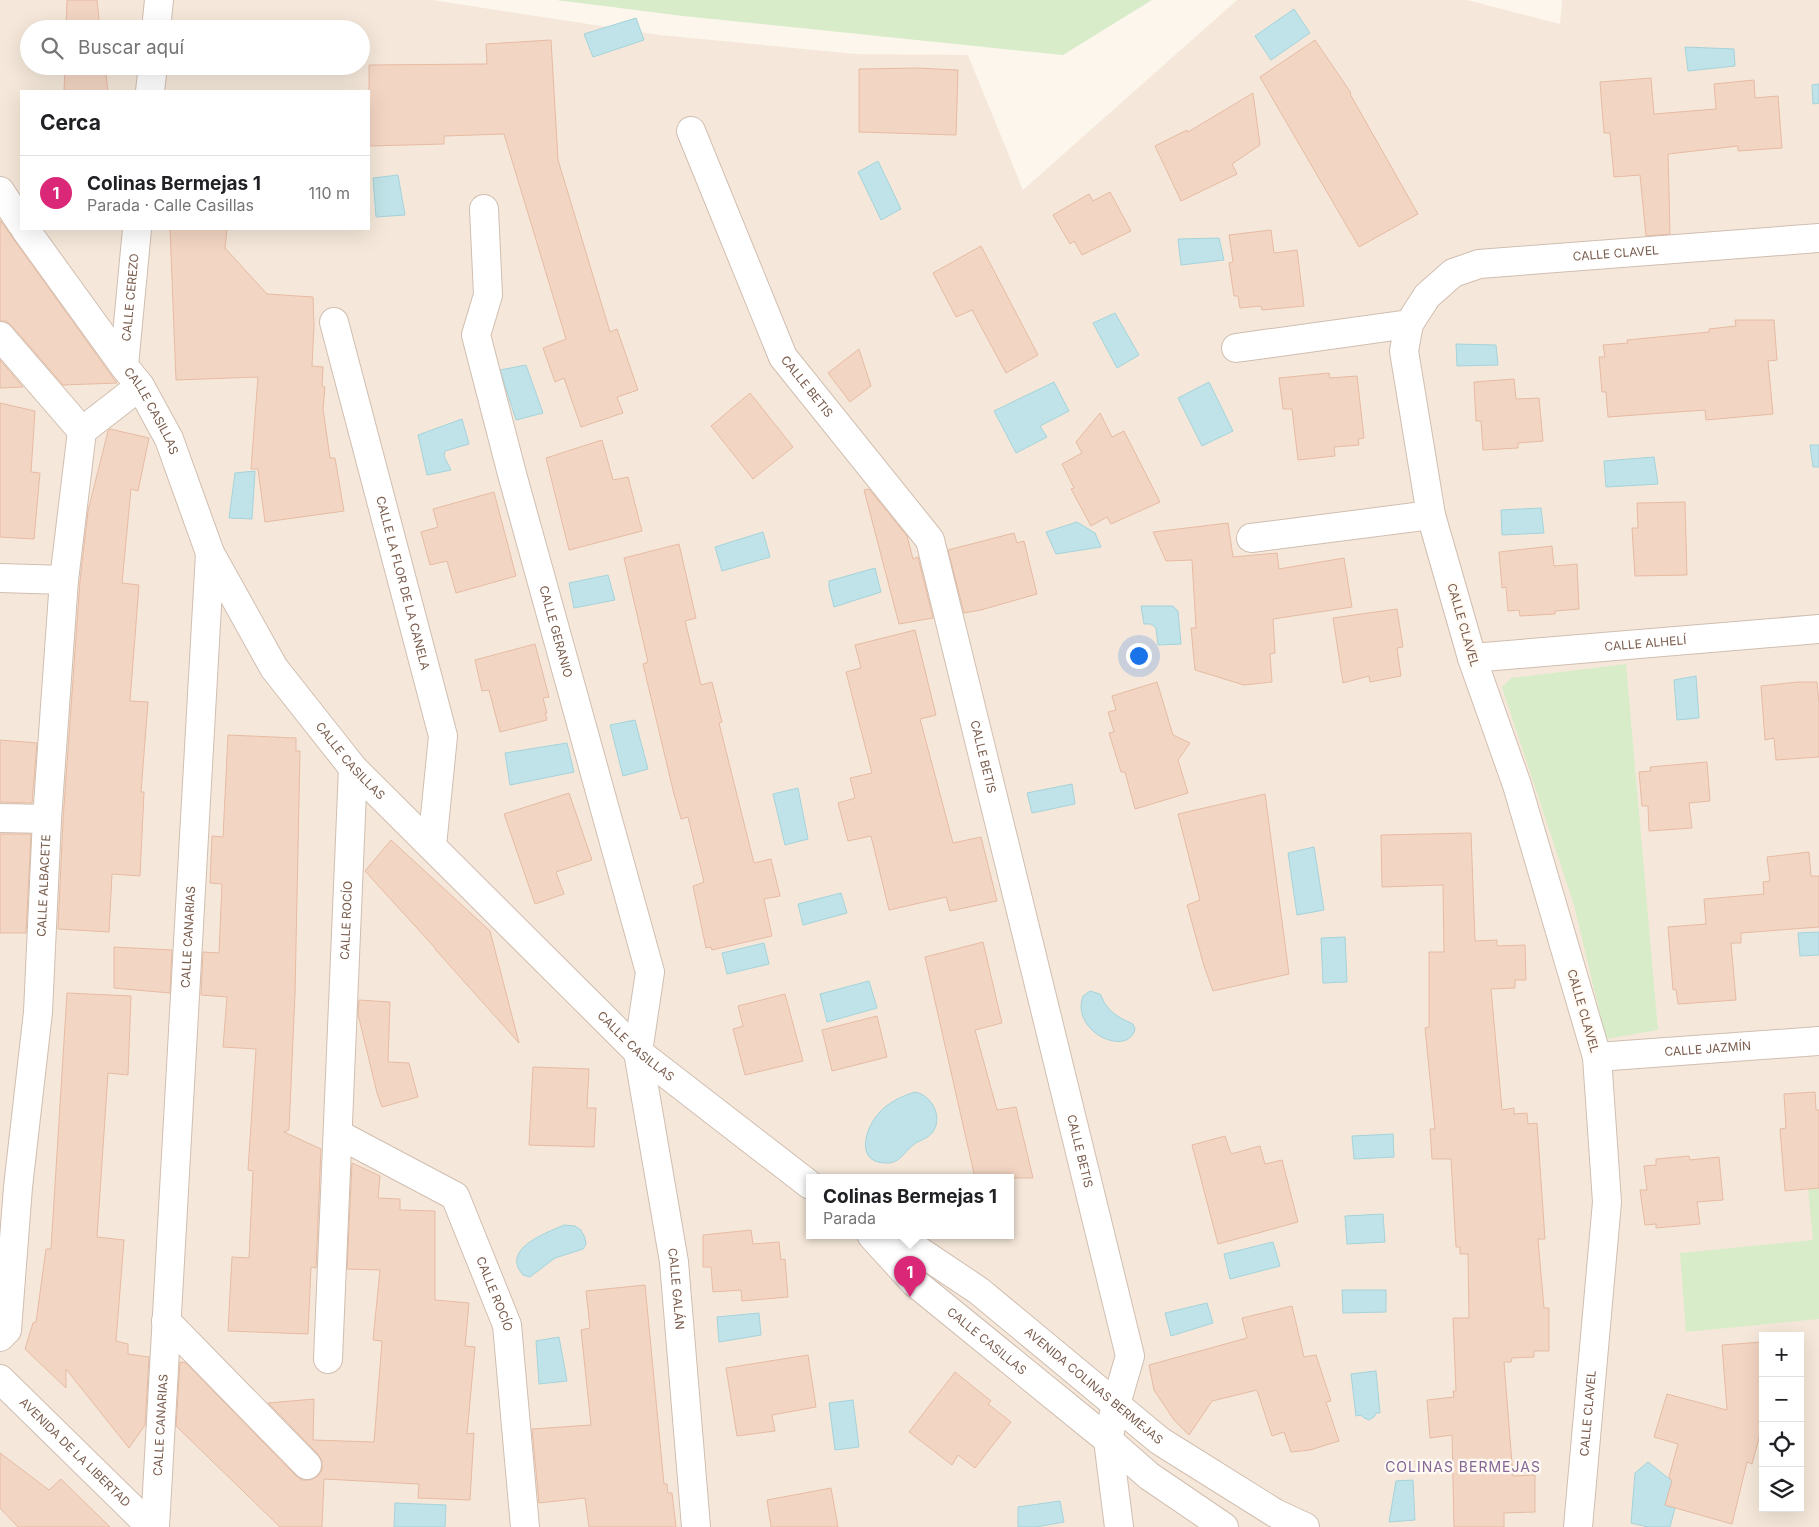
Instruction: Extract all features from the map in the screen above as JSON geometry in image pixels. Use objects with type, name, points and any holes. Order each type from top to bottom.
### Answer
[{"type":"street","points":[[157,20],[159,0]]},
{"type":"street","points":[[150,90],[152,75]]},
{"type":"street","name":"CALLE BETIS","points":[[690,131],[783,357],[930,540],[1130,1356],[1108,1440],[1119,1527]]},
{"type":"street","points":[[0,192],[20,222]]},
{"type":"street","name":"CALLE GERANIO","points":[[484,209],[488,294],[476,335],[512,474],[650,972],[638,1052]]},
{"type":"street","name":"CALLE CASILLAS","points":[[26,230],[132,376],[169,439],[210,553],[274,668],[353,768],[638,1052],[806,1182]]},
{"type":"street","name":"CALLE CEREZO","points":[[132,376],[137,230]]},
{"type":"street","name":"CALLE CLAVEL","points":[[1578,1527],[1607,1202],[1597,1057],[1516,785],[1472,658],[1431,515],[1404,351],[1409,324],[1427,296],[1453,273],[1479,264],[1819,238]]},
{"type":"street","name":"CALLE LA FLOR DE LA CANELA","points":[[334,322],[443,736],[432,846]]},
{"type":"street","points":[[1236,348],[1409,324]]},
{"type":"street","points":[[0,336],[82,431],[132,376]]},
{"type":"street","name":"CALLE ALBACETE","points":[[0,1337],[7,1330],[18,1187],[38,1012],[47,819],[64,580],[82,431]]},
{"type":"street","points":[[1251,538],[1431,515]]},
{"type":"street","name":"CALLE CANARIAS","points":[[155,1527],[210,553]]},
{"type":"street","points":[[0,578],[64,580]]},
{"type":"street","name":"CALLE ALHELÍ","points":[[1472,658],[1819,629]]},
{"type":"street","name":"CALLE ROCÍO","points":[[328,1359],[353,768]]},
{"type":"street","points":[[0,818],[47,819]]},
{"type":"street","name":"CALLE JAZMÍN","points":[[1597,1057],[1819,1041]]},
{"type":"street","name":"CALLE GALÁN","points":[[638,1052],[674,1262],[696,1527]]},
{"type":"street","name":"CALLE ROCÍO","points":[[338,1134],[455,1196],[507,1325],[525,1527]]},
{"type":"street","name":"CALLE CASILLAS","points":[[875,1239],[914,1282],[1108,1440]]},
{"type":"street","name":"AVENIDA COLINAS BERMEJAS","points":[[898,1239],[906,1242],[979,1291],[1160,1441],[1275,1513],[1305,1527]]},
{"type":"street","points":[[166,1321],[308,1465]]},
{"type":"street","name":"AVENIDA DE LA LIBERTAD","points":[[0,1379],[151,1527]]},
{"type":"street","points":[[1108,1440],[1149,1476],[1224,1527]]},
{"type":"shaded area","points":[[0,0],[432,0],[660,35],[856,54],[968,55],[1023,190],[1237,0],[1467,0],[1560,24],[1562,0],[1819,0],[1819,1527],[0,1527]]},
{"type":"green space","points":[[556,0],[1152,0],[1063,55],[683,16]]},
{"type":"green space","points":[[1626,664],[1658,1030],[1606,1039],[1574,905],[1502,687],[1511,678]]},
{"type":"green space","points":[[1819,1188],[1819,1319],[1686,1332],[1680,1253],[1813,1240],[1808,1189]]},
{"type":"water","points":[[1294,9],[1310,33],[1271,60],[1255,36]]},
{"type":"water","points":[[636,18],[644,40],[593,57],[584,34]]},
{"type":"water","points":[[1685,47],[1734,49],[1735,66],[1688,71]]},
{"type":"water","points":[[1819,84],[1819,103],[1813,104],[1812,85]]},
{"type":"water","points":[[878,161],[901,209],[881,220],[858,172]]},
{"type":"water","points":[[398,175],[405,215],[376,217],[373,178]]},
{"type":"water","points":[[1219,238],[1224,260],[1181,265],[1178,239]]},
{"type":"water","points":[[1115,313],[1139,355],[1117,368],[1093,323]]},
{"type":"water","points":[[1456,344],[1496,345],[1498,365],[1457,366]]},
{"type":"water","points":[[526,365],[543,413],[516,420],[500,370]]},
{"type":"water","points":[[1054,382],[1069,411],[1040,426],[1047,437],[1016,453],[994,411]]},
{"type":"water","points":[[1209,382],[1233,431],[1202,446],[1178,398]]},
{"type":"water","points":[[462,419],[469,444],[445,451],[444,456],[451,470],[427,475],[418,435]]},
{"type":"water","points":[[1810,445],[1819,445],[1819,467],[1813,467]]},
{"type":"water","points":[[1654,457],[1658,484],[1606,487],[1604,461]]},
{"type":"water","points":[[255,471],[252,519],[229,518],[235,473]]},
{"type":"water","points":[[1541,508],[1544,533],[1502,535],[1501,510]]},
{"type":"water","points":[[1077,522],[1095,533],[1101,547],[1056,554],[1046,532]]},
{"type":"water","points":[[763,532],[770,557],[722,571],[715,547]]},
{"type":"water","points":[[875,568],[881,592],[834,607],[829,581]]},
{"type":"water","points":[[608,575],[615,600],[574,608],[569,583]]},
{"type":"water","points":[[1141,606],[1173,606],[1178,611],[1181,644],[1158,645],[1156,628],[1151,624],[1144,624]]},
{"type":"water","points":[[1696,676],[1699,718],[1677,720],[1674,680]]},
{"type":"water","points":[[635,720],[648,769],[623,776],[610,725]]},
{"type":"water","points":[[567,743],[574,772],[510,785],[505,753]]},
{"type":"water","points":[[1072,784],[1075,804],[1032,813],[1027,793]]},
{"type":"water","points":[[798,788],[808,839],[785,845],[773,794]]},
{"type":"water","points":[[1314,847],[1324,910],[1297,915],[1288,853]]},
{"type":"water","points":[[841,893],[847,913],[803,925],[798,904]]},
{"type":"water","points":[[1819,932],[1819,955],[1800,956],[1798,933]]},
{"type":"water","points":[[1345,937],[1347,982],[1323,983],[1321,938]]},
{"type":"water","points":[[764,943],[769,964],[727,974],[722,953]]},
{"type":"water","points":[[869,981],[877,1008],[827,1022],[820,994]]},
{"type":"water","points":[[1090,991],[1100,994],[1105,1004],[1112,1011],[1133,1024],[1135,1029],[1130,1037],[1122,1041],[1112,1041],[1092,1030],[1085,1020],[1081,1009],[1083,996]]},
{"type":"water","points":[[915,1092],[927,1098],[934,1108],[937,1121],[932,1133],[913,1145],[894,1162],[885,1163],[869,1157],[866,1151],[867,1135],[874,1119],[890,1103]]},
{"type":"water","points":[[1393,1134],[1394,1157],[1354,1159],[1352,1136]]},
{"type":"water","points":[[1383,1214],[1385,1242],[1347,1244],[1345,1216]]},
{"type":"water","points":[[564,1225],[575,1226],[581,1230],[586,1244],[583,1249],[555,1258],[530,1277],[523,1275],[517,1266],[517,1257],[521,1250],[537,1237]]},
{"type":"water","points":[[1273,1242],[1280,1266],[1230,1279],[1224,1254]]},
{"type":"water","points":[[1342,1290],[1386,1290],[1386,1312],[1343,1313]]},
{"type":"water","points":[[1207,1303],[1213,1323],[1171,1336],[1165,1313]]},
{"type":"water","points":[[759,1313],[761,1335],[719,1342],[717,1317]]},
{"type":"water","points":[[559,1337],[567,1381],[539,1384],[536,1341]]},
{"type":"water","points":[[1376,1371],[1380,1413],[1376,1413],[1369,1420],[1361,1415],[1356,1416],[1351,1374]]},
{"type":"water","points":[[853,1400],[859,1447],[835,1450],[829,1403]]},
{"type":"water","points":[[1648,1462],[1672,1481],[1665,1505],[1675,1508],[1670,1527],[1648,1527],[1631,1523],[1635,1473]]},
{"type":"water","points":[[1413,1480],[1415,1520],[1389,1522],[1396,1481]]},
{"type":"water","points":[[1060,1501],[1064,1522],[1036,1527],[1018,1527],[1018,1507]]},
{"type":"water","points":[[395,1503],[446,1505],[445,1527],[394,1527]]},
{"type":"building","points":[[67,0],[97,0],[99,20],[66,20]]},
{"type":"building","points":[[551,40],[558,160],[610,332],[617,329],[638,390],[617,397],[623,413],[581,427],[564,378],[555,382],[543,348],[566,339],[504,134],[444,136],[444,144],[370,146],[370,65],[487,64],[486,44]]},
{"type":"building","points":[[1315,40],[1351,93],[1418,214],[1359,247],[1260,77]]},
{"type":"building","points":[[916,68],[958,70],[956,135],[859,132],[859,69]]},
{"type":"building","points":[[65,75],[106,75],[108,90],[64,90]]},
{"type":"building","points":[[1651,78],[1654,114],[1716,109],[1714,84],[1754,80],[1755,98],[1778,96],[1782,148],[1738,151],[1738,146],[1668,154],[1670,234],[1646,236],[1640,175],[1614,177],[1610,133],[1604,133],[1600,82]]},
{"type":"building","points":[[1253,93],[1260,145],[1232,164],[1237,174],[1181,201],[1155,146],[1187,130],[1188,132]]},
{"type":"building","points":[[1110,192],[1131,231],[1082,255],[1074,241],[1070,244],[1053,215],[1089,194],[1093,201]]},
{"type":"building","points":[[0,220],[117,383],[63,385],[12,326],[6,321],[0,321]]},
{"type":"building","points":[[170,230],[227,230],[225,248],[267,294],[313,297],[312,366],[323,367],[322,386],[325,387],[323,409],[330,458],[335,458],[344,511],[265,522],[258,469],[251,469],[258,377],[176,380]]},
{"type":"building","points":[[1271,230],[1274,253],[1297,250],[1304,306],[1262,310],[1261,306],[1240,308],[1238,296],[1234,296],[1229,263],[1233,262],[1229,235]]},
{"type":"building","points":[[981,246],[1038,355],[1006,373],[972,310],[956,317],[933,273]]},
{"type":"building","points":[[1735,320],[1774,320],[1777,360],[1768,361],[1773,414],[1706,420],[1705,410],[1608,417],[1606,392],[1602,392],[1599,357],[1605,357],[1603,345],[1628,343],[1627,340],[1709,332],[1709,329],[1736,326]]},
{"type":"building","points":[[859,349],[871,386],[850,402],[828,373]]},
{"type":"building","points":[[0,360],[23,387],[0,388]]},
{"type":"building","points":[[1329,373],[1330,378],[1357,376],[1364,438],[1358,439],[1359,445],[1334,447],[1335,456],[1298,460],[1292,409],[1283,409],[1279,378]]},
{"type":"building","points":[[1514,379],[1516,399],[1539,398],[1543,441],[1518,443],[1518,448],[1483,450],[1481,421],[1476,421],[1474,382]]},
{"type":"building","points":[[750,393],[793,447],[753,479],[711,426]]},
{"type":"building","points":[[0,403],[35,411],[31,472],[40,473],[34,539],[0,537]]},
{"type":"building","points":[[1100,413],[1112,437],[1124,431],[1160,502],[1111,524],[1107,517],[1091,526],[1071,489],[1074,488],[1062,464],[1082,453],[1076,442]]},
{"type":"building","points":[[110,429],[149,438],[138,491],[131,489],[122,583],[139,585],[130,701],[148,702],[141,792],[144,792],[140,876],[112,874],[109,932],[58,929],[63,820],[80,581],[88,511]]},
{"type":"building","points":[[602,440],[613,480],[628,477],[642,531],[569,550],[546,458]]},
{"type":"building","points":[[869,489],[907,536],[913,559],[918,557],[933,618],[899,624],[864,490]]},
{"type":"building","points":[[494,492],[516,576],[456,593],[447,561],[430,565],[421,532],[438,527],[433,509]]},
{"type":"building","points":[[1685,502],[1687,575],[1635,576],[1632,528],[1638,528],[1637,503]]},
{"type":"building","points":[[1228,523],[1233,557],[1277,553],[1279,569],[1344,558],[1352,607],[1273,619],[1275,653],[1270,654],[1272,682],[1244,685],[1195,670],[1191,628],[1196,628],[1192,560],[1166,561],[1153,532]]},
{"type":"building","points":[[1014,533],[1017,543],[1024,541],[1037,594],[964,613],[948,550]]},
{"type":"building","points":[[679,544],[696,618],[685,621],[701,685],[712,682],[722,722],[719,723],[754,863],[771,859],[780,896],[764,899],[772,936],[712,950],[711,947],[706,948],[693,886],[704,882],[688,817],[681,819],[673,790],[643,664],[648,662],[624,558]]},
{"type":"building","points":[[1552,546],[1554,566],[1577,564],[1579,609],[1555,611],[1555,614],[1520,616],[1519,610],[1508,611],[1506,587],[1502,588],[1499,552]]},
{"type":"building","points":[[1397,609],[1403,647],[1397,648],[1401,676],[1370,682],[1369,676],[1343,683],[1333,618]]},
{"type":"building","points":[[915,630],[936,715],[920,719],[953,843],[981,837],[997,901],[950,911],[946,897],[889,910],[871,836],[848,841],[838,803],[855,798],[850,778],[872,773],[846,672],[861,668],[855,645]]},
{"type":"building","points":[[535,644],[549,697],[543,698],[547,720],[500,732],[489,690],[482,691],[475,660]]},
{"type":"building","points":[[1157,682],[1173,735],[1190,743],[1178,760],[1188,793],[1135,809],[1125,772],[1121,772],[1109,733],[1114,732],[1108,712],[1116,710],[1112,696]]},
{"type":"building","points":[[1817,682],[1819,757],[1776,760],[1774,738],[1765,740],[1761,686]]},
{"type":"building","points":[[228,735],[296,738],[296,751],[300,751],[295,994],[289,1130],[284,1132],[321,1149],[316,1268],[311,1267],[308,1334],[228,1331],[232,1257],[249,1258],[253,1171],[248,1170],[256,1049],[223,1047],[227,997],[201,995],[203,952],[219,953],[222,884],[210,883],[212,836],[223,837]]},
{"type":"building","points":[[0,740],[37,743],[32,803],[0,802]]},
{"type":"building","points":[[1707,762],[1710,801],[1689,803],[1692,828],[1649,831],[1648,806],[1642,806],[1639,772],[1651,771],[1650,767]]},
{"type":"building","points":[[569,793],[592,860],[556,872],[564,894],[535,904],[504,814]]},
{"type":"building","points":[[1265,794],[1289,974],[1213,991],[1187,905],[1200,900],[1178,814]]},
{"type":"building","points":[[1471,833],[1475,941],[1497,940],[1497,946],[1525,945],[1526,980],[1515,980],[1515,988],[1491,989],[1502,1110],[1514,1108],[1514,1114],[1527,1113],[1528,1124],[1537,1123],[1545,1239],[1538,1239],[1544,1308],[1549,1308],[1549,1351],[1534,1351],[1534,1357],[1512,1358],[1511,1362],[1504,1362],[1513,1476],[1535,1475],[1535,1512],[1504,1513],[1504,1527],[1454,1527],[1452,1435],[1430,1438],[1427,1400],[1454,1397],[1453,1391],[1456,1391],[1453,1318],[1469,1318],[1468,1254],[1460,1254],[1460,1247],[1456,1247],[1451,1159],[1432,1159],[1430,1129],[1435,1129],[1425,1028],[1429,1027],[1429,952],[1444,952],[1443,885],[1382,887],[1381,835]]},
{"type":"building","points":[[0,834],[31,834],[26,933],[0,933]]},
{"type":"building","points":[[391,840],[490,931],[519,1043],[365,871]]},
{"type":"building","points":[[1809,852],[1811,876],[1819,876],[1819,927],[1741,933],[1741,943],[1731,943],[1736,1000],[1678,1004],[1676,989],[1673,990],[1668,927],[1706,924],[1704,899],[1764,894],[1763,882],[1770,881],[1767,857]]},
{"type":"building","points":[[983,942],[1002,1023],[975,1030],[997,1110],[1016,1107],[1033,1178],[1014,1178],[1014,1174],[974,1174],[925,957]]},
{"type":"building","points":[[114,947],[172,950],[170,993],[114,988]]},
{"type":"building","points":[[67,993],[131,996],[128,1075],[108,1073],[97,1237],[124,1240],[116,1341],[128,1344],[128,1354],[149,1357],[145,1425],[129,1448],[66,1369],[66,1388],[25,1349],[33,1323],[36,1322],[46,1249],[51,1249]]},
{"type":"building","points":[[785,994],[803,1061],[745,1075],[733,1029],[743,1026],[738,1006]]},
{"type":"building","points":[[359,1000],[390,1002],[388,1062],[409,1063],[418,1097],[382,1107],[358,1014]]},
{"type":"building","points":[[877,1016],[887,1057],[832,1071],[822,1030]]},
{"type":"building","points":[[533,1067],[589,1069],[587,1108],[596,1108],[594,1147],[529,1145]]},
{"type":"building","points":[[1815,1092],[1816,1110],[1819,1110],[1819,1188],[1785,1191],[1780,1129],[1786,1128],[1784,1094]]},
{"type":"building","points":[[1225,1136],[1231,1154],[1260,1146],[1265,1164],[1282,1160],[1298,1222],[1218,1244],[1192,1145]]},
{"type":"building","points":[[1689,1156],[1690,1160],[1719,1157],[1723,1200],[1697,1202],[1700,1224],[1656,1228],[1656,1224],[1645,1225],[1640,1190],[1647,1190],[1644,1166],[1656,1165],[1656,1159]]},
{"type":"building","points":[[352,1163],[380,1176],[378,1198],[400,1199],[400,1210],[435,1211],[435,1300],[469,1303],[465,1346],[475,1347],[467,1434],[474,1433],[470,1500],[418,1498],[419,1484],[324,1479],[322,1527],[280,1527],[176,1426],[180,1362],[186,1363],[302,1480],[310,1480],[318,1476],[322,1470],[322,1461],[318,1454],[268,1403],[314,1399],[313,1440],[374,1442],[382,1341],[373,1340],[380,1270],[347,1269]]},
{"type":"building","points":[[751,1230],[753,1244],[779,1242],[781,1260],[785,1259],[788,1297],[742,1301],[741,1290],[713,1292],[711,1267],[703,1267],[703,1235]]},
{"type":"building","points":[[645,1285],[664,1484],[667,1484],[668,1493],[672,1493],[676,1527],[589,1527],[585,1498],[539,1503],[532,1429],[591,1425],[581,1330],[590,1328],[586,1291]]},
{"type":"building","points":[[1292,1306],[1304,1357],[1316,1355],[1331,1401],[1326,1402],[1339,1441],[1310,1450],[1291,1452],[1284,1432],[1272,1436],[1257,1390],[1212,1401],[1189,1435],[1174,1420],[1154,1390],[1149,1365],[1247,1338],[1242,1318]]},
{"type":"building","points":[[1759,1342],[1759,1438],[1752,1464],[1747,1462],[1732,1524],[1665,1505],[1672,1481],[1669,1477],[1678,1444],[1654,1437],[1667,1394],[1727,1410],[1722,1345]]},
{"type":"building","points":[[808,1355],[816,1407],[772,1415],[775,1431],[737,1436],[726,1368]]},
{"type":"building","points":[[955,1372],[991,1401],[988,1404],[1011,1422],[975,1468],[958,1455],[952,1465],[909,1432]]},
{"type":"building","points":[[0,1453],[49,1490],[61,1479],[110,1527],[18,1527],[0,1508]]},
{"type":"building","points":[[831,1488],[838,1527],[771,1527],[767,1500]]},
{"type":"place","name":"Colinas Bermejas 1","points":[[910,1297]]},
{"type":"district","name":"COLINAS BERMEJAS","points":[[1463,1467]]}]
